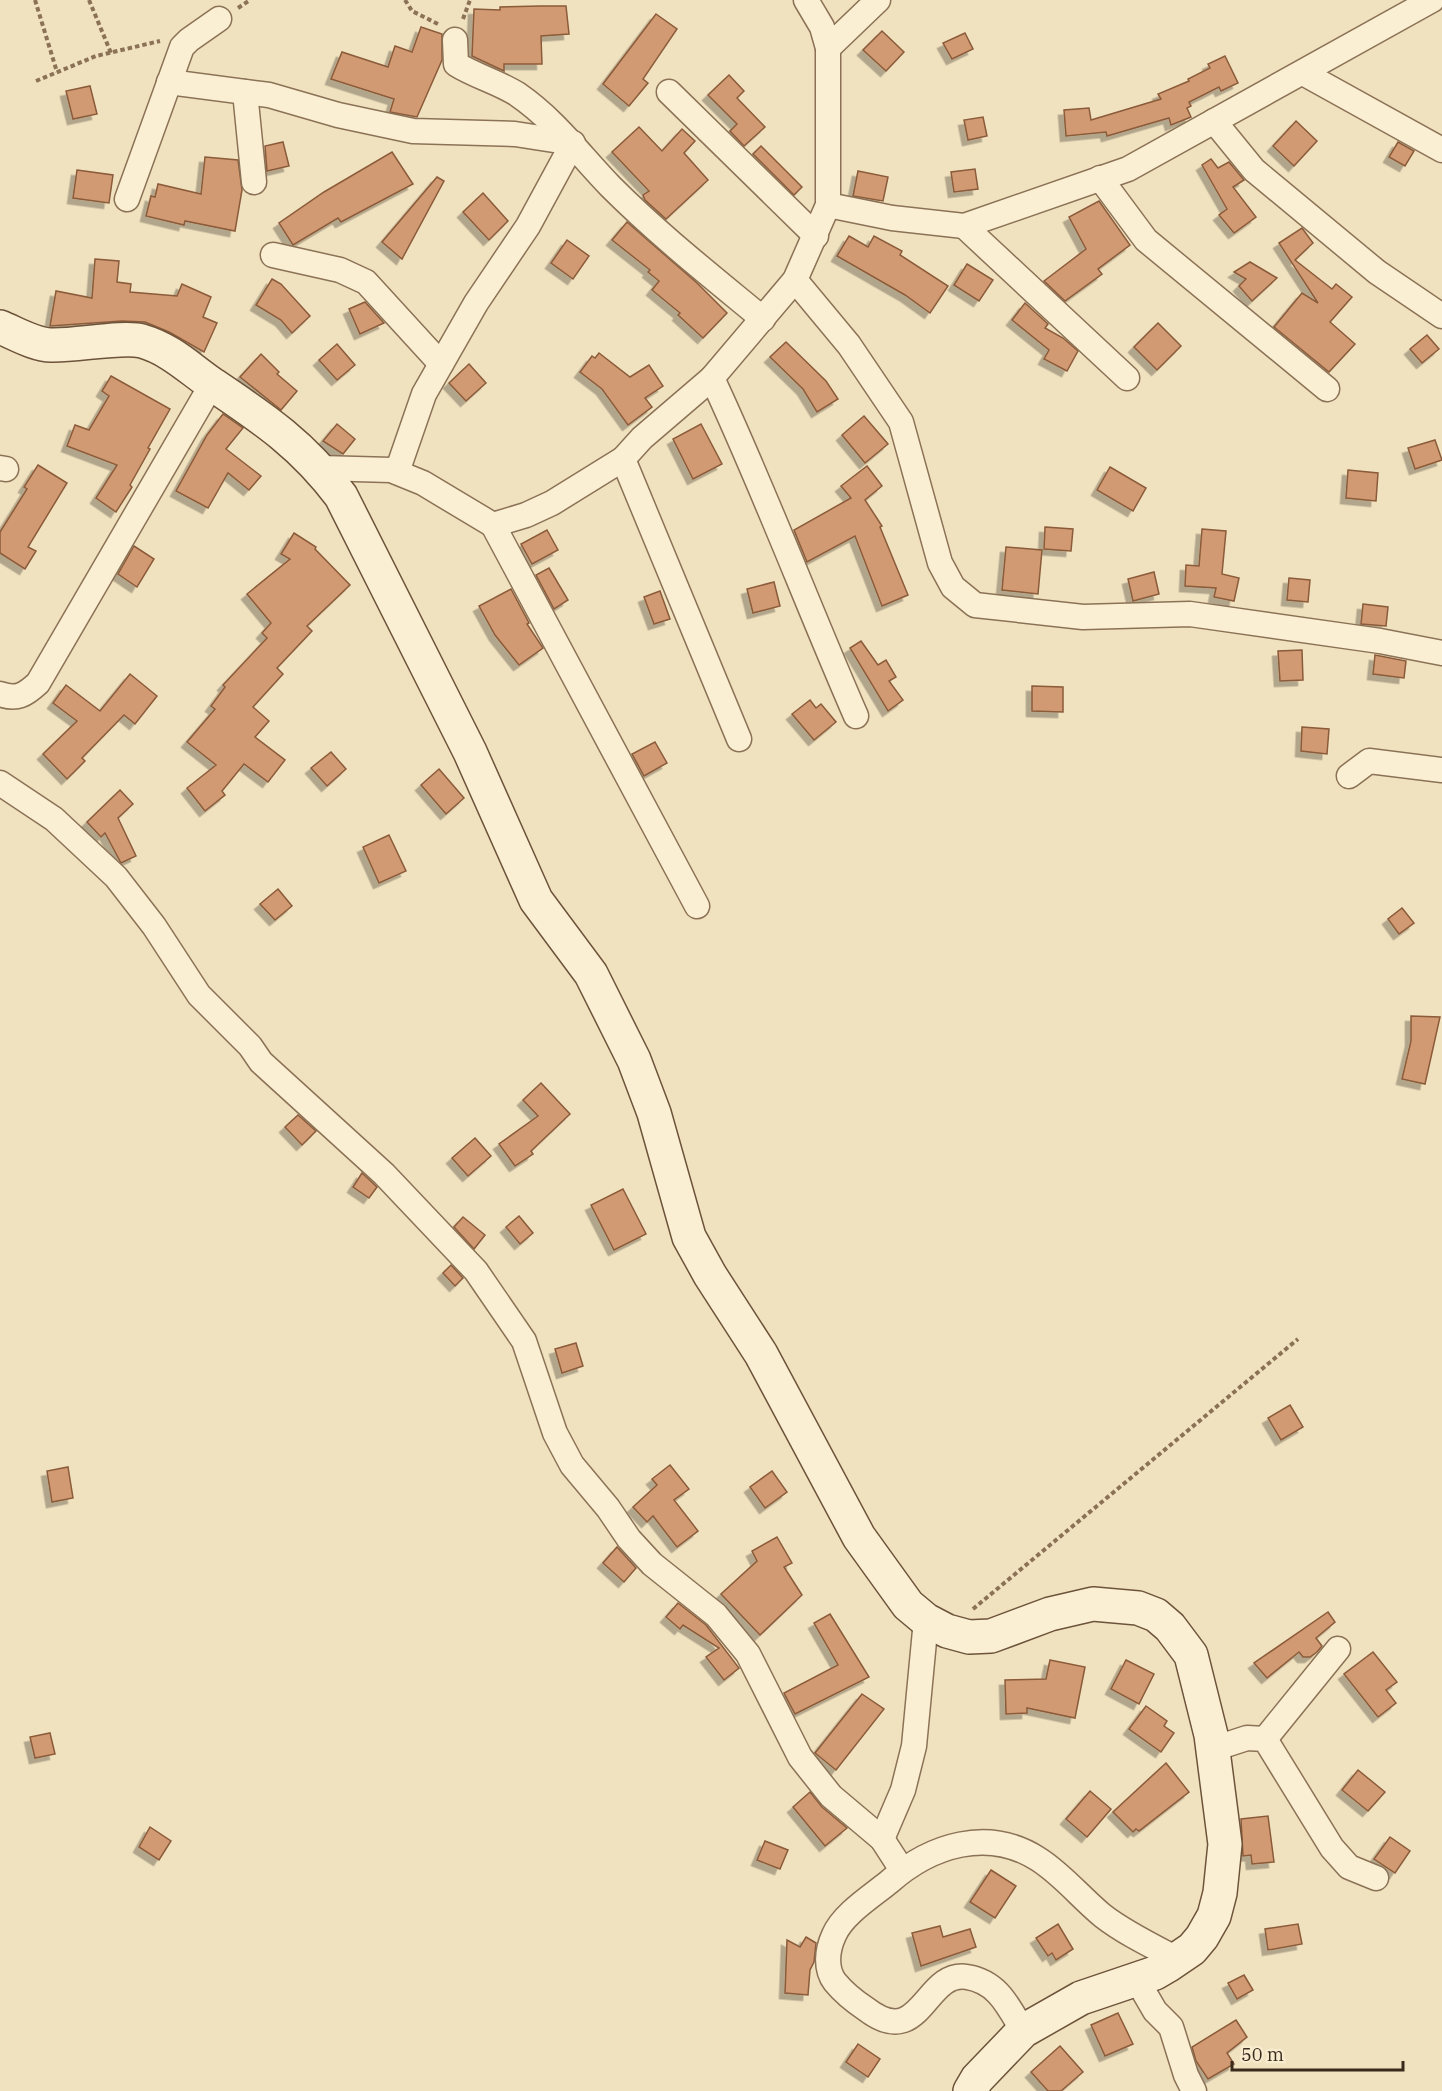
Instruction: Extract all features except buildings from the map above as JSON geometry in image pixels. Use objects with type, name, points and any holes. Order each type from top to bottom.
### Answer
[{"type":"street","points":[[493,525],[526,516],[552,503],[623,459],[642,438],[712,378],[795,280],[828,205],[828,48],[822,27],[806,0]]},
{"type":"street","points":[[828,48],[878,0]]},
{"type":"street","points":[[828,205],[892,218],[964,226],[1128,169],[1432,0]]},
{"type":"street","points":[[127,199],[182,47],[219,20]]},
{"type":"street","points":[[455,40],[456,64],[516,93],[573,143],[610,185],[672,246],[763,319]]},
{"type":"street","points":[[1303,73],[1442,150]]},
{"type":"street","points":[[169,82],[268,95],[338,115],[413,131],[515,134],[535,139],[573,143]]},
{"type":"street","points":[[245,92],[254,182]]},
{"type":"street","points":[[669,92],[816,236]]},
{"type":"street","points":[[1214,121],[1254,170],[1377,272],[1442,316]]},
{"type":"street","points":[[398,472],[424,394],[476,303],[528,226],[573,143]]},
{"type":"street","points":[[1100,178],[1146,240],[1327,389]]},
{"type":"street","points":[[964,226],[1127,378]]},
{"type":"street","points":[[273,255],[340,270],[366,282],[441,364]]},
{"type":"street","points":[[795,280],[849,345],[902,422],[940,563],[954,587],[975,605],[1083,617],[1191,614],[1380,641],[1442,653]]},
{"type":"street","points":[[0,327],[48,345],[140,341],[177,357],[300,447],[320,468],[341,496],[470,752],[536,900],[591,975],[634,1060],[654,1113],[689,1237],[710,1275],[761,1354],[859,1537],[908,1605],[936,1626],[969,1637],[991,1636],[1050,1614],[1093,1604],[1138,1608],[1156,1615],[1175,1633],[1191,1655],[1213,1749],[1225,1844],[1220,1893],[1214,1916],[1202,1938],[1177,1959],[1155,1973],[1081,1998],[1023,2031],[977,2079],[970,2091]]},
{"type":"street","points":[[712,378],[759,482],[804,597],[856,716]]},
{"type":"street","points":[[0,694],[12,698],[26,694],[38,683],[212,384]]},
{"type":"street","points":[[623,459],[739,739]]},
{"type":"street","points":[[320,468],[398,472],[423,483],[493,525],[697,906]]},
{"type":"street","points":[[1349,776],[1369,761],[1442,770]]},
{"type":"street","points":[[0,783],[54,819],[116,877],[154,926],[199,995],[234,1030],[261,1062],[384,1174],[476,1271],[524,1341],[555,1433],[572,1465],[645,1556],[716,1615],[748,1654],[800,1757],[831,1796],[882,1839],[902,1870]]},
{"type":"street","points":[[882,1839],[903,1790],[914,1746],[936,1626]]},
{"type":"street","points":[[1265,1739],[1338,1649]]},
{"type":"street","points":[[1213,1749],[1247,1738],[1265,1739]]},
{"type":"street","points":[[1265,1739],[1332,1848],[1349,1867],[1376,1878]]},
{"type":"street","points":[[1023,2031],[1001,1994],[979,1980],[964,1976],[950,1979],[938,1988],[918,2013],[899,2022],[879,2019],[843,1992],[829,1974],[829,1954],[834,1933],[851,1914],[902,1870],[936,1850],[972,1842],[1006,1844],[1038,1859],[1104,1916],[1177,1959]]},
{"type":"street","points":[[1137,1980],[1155,2011],[1171,2027],[1186,2075],[1194,2091]]},
{"type":"path","points":[[35,0],[57,72]]},
{"type":"path","points":[[89,0],[111,52]]},
{"type":"path","points":[[405,0],[412,11],[453,32],[455,40]]},
{"type":"path","points":[[36,81],[111,52],[174,37],[189,40]]},
{"type":"path","points":[[936,1626],[1298,1339]]}]
